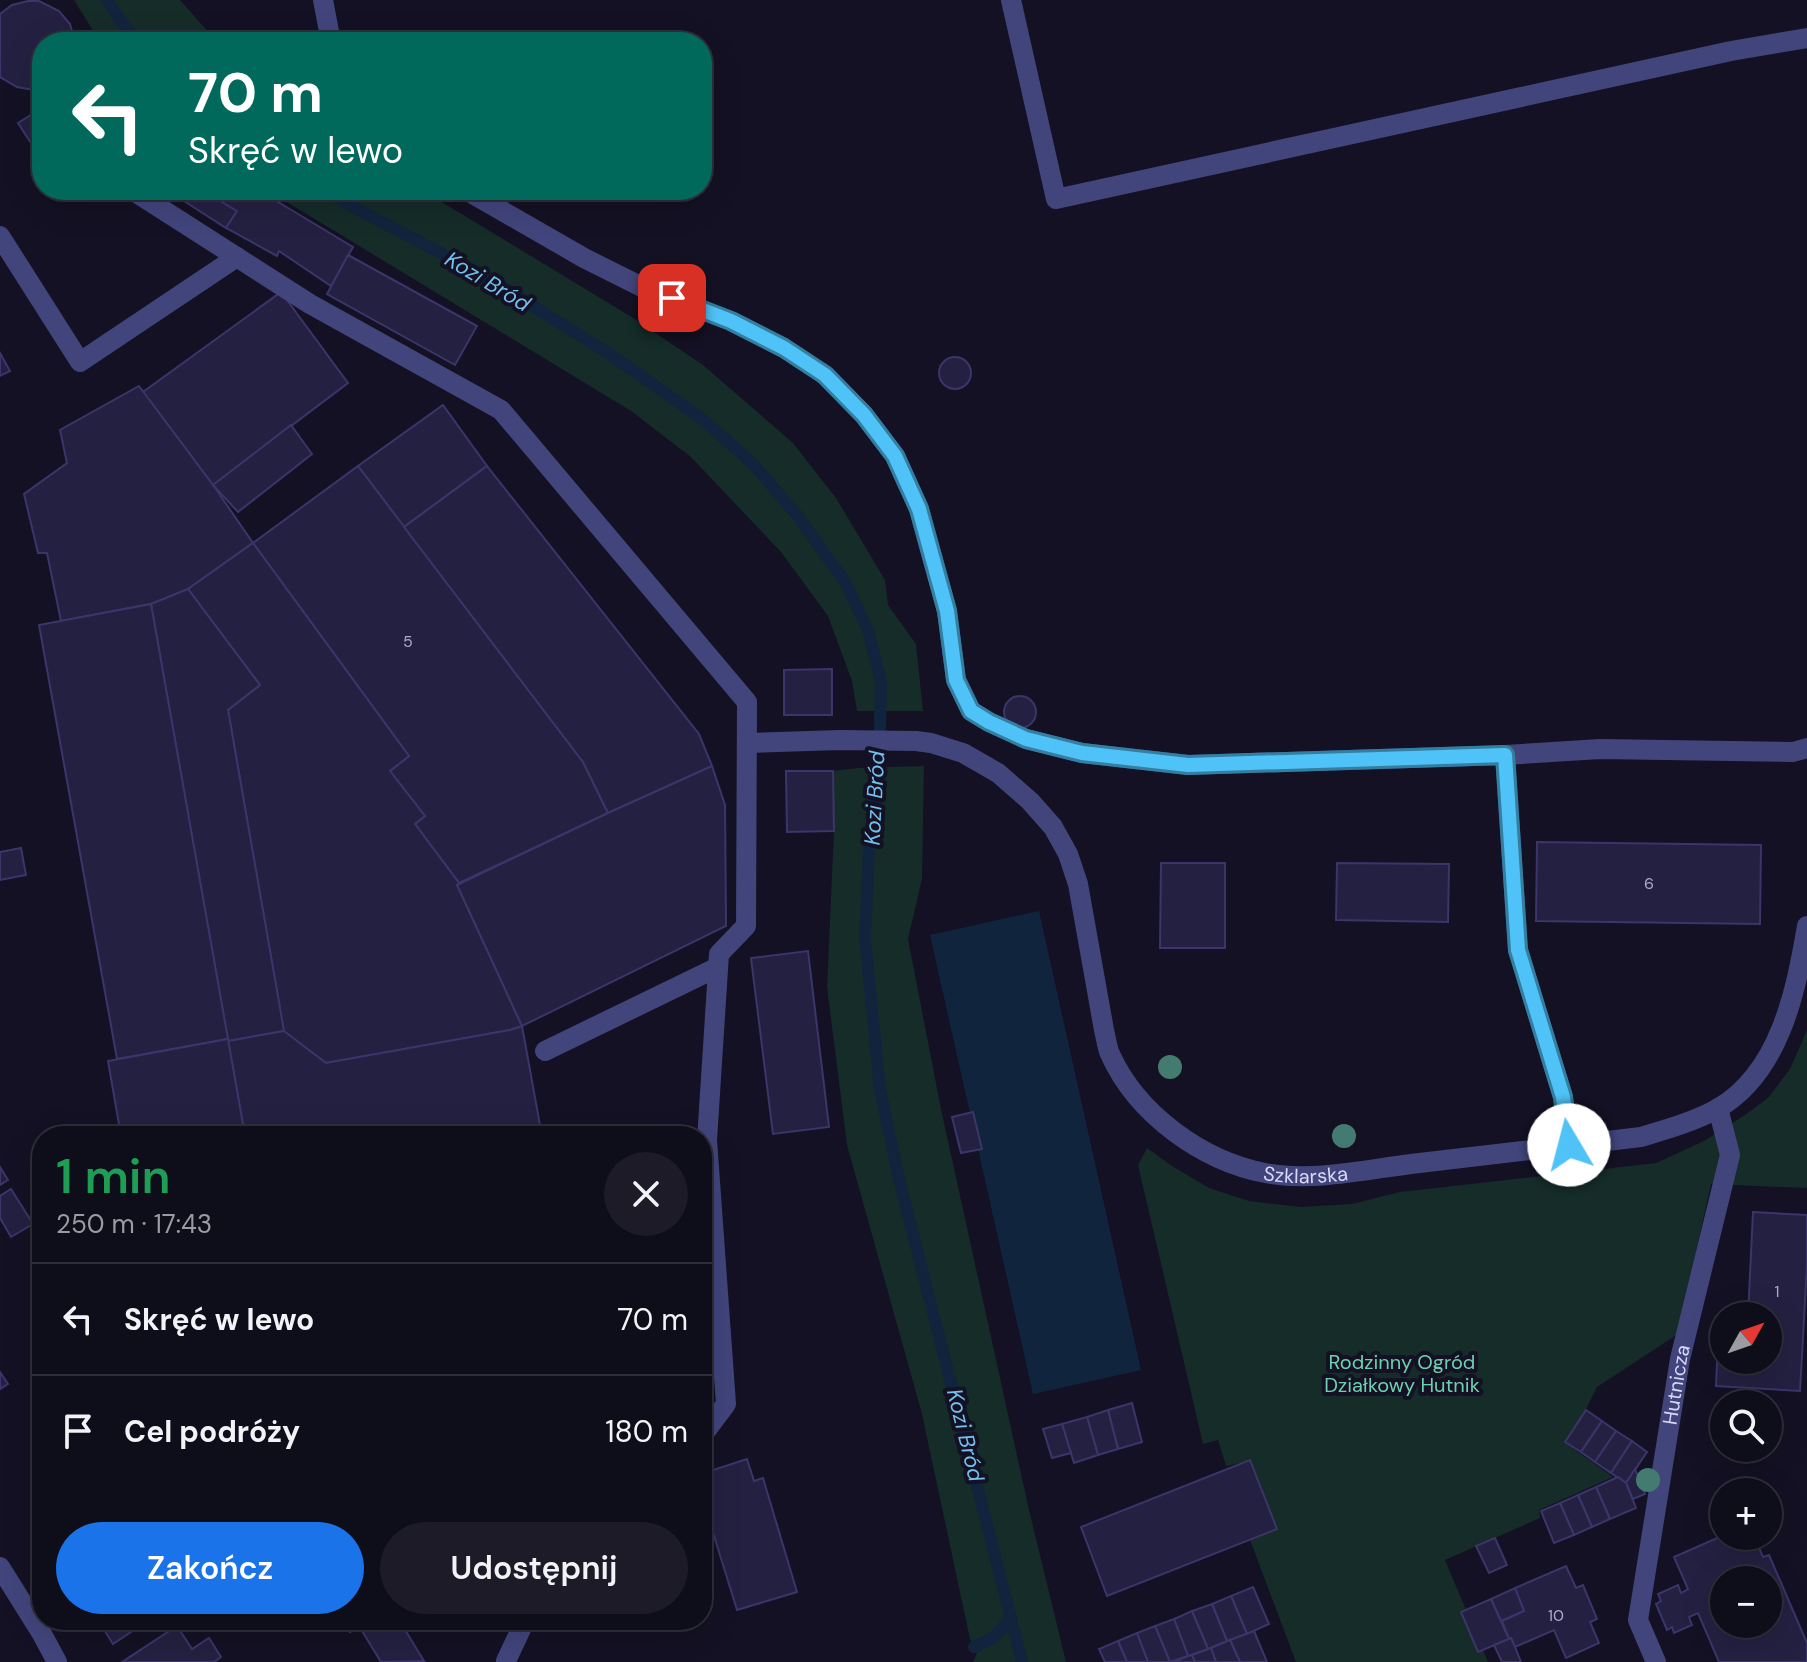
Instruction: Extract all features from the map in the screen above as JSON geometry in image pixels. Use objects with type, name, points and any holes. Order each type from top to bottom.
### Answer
[{"type":"street","points":[[323,0],[329,32]]},
{"type":"street","points":[[1011,0],[1056,199],[1731,51],[1807,38]]},
{"type":"street","points":[[148,200],[310,304],[501,410],[747,702],[746,926],[719,954],[708,1126]]},
{"type":"street","points":[[484,200],[648,290],[731,321],[784,348],[825,375],[864,415],[895,456],[919,509],[947,611],[956,680],[971,711],[1026,739],[1082,753],[1188,765],[1600,749],[1793,752],[1807,748]]},
{"type":"street","points":[[0,236],[80,362],[237,257]]},
{"type":"street","name":"Szklarska","points":[[747,743],[923,742],[963,753],[998,773],[1030,801],[1053,827],[1068,854],[1078,884],[1110,1053],[1135,1094],[1156,1116],[1188,1141],[1241,1167],[1266,1173],[1320,1175],[1641,1137],[1682,1125],[1718,1108],[1740,1092],[1757,1072],[1779,1036],[1799,970],[1807,926]]},
{"type":"street","points":[[1505,755],[1518,950],[1563,1097],[1569,1145]]},
{"type":"street","points":[[545,1051],[718,967]]},
{"type":"street","name":"Hutnicza","points":[[1656,1662],[1638,1620],[1680,1359],[1730,1155],[1718,1108]]},
{"type":"street","points":[[712,1209],[726,1404],[712,1423]]},
{"type":"street","points":[[0,1567],[32,1618]]},
{"type":"street","points":[[39,1630],[57,1662]]},
{"type":"street","points":[[511,1661],[521,1630]]},
{"type":"green space","points":[[74,0],[180,0],[208,32],[94,32]]},
{"type":"green space","points":[[283,200],[439,200],[630,316],[703,365],[793,443],[836,498],[885,580],[888,605],[916,644],[923,711],[857,711],[852,681],[828,616],[781,552],[691,457],[631,411]]},
{"type":"green space","points":[[924,766],[922,879],[908,939],[941,1109],[1029,1510],[1066,1662],[973,1662],[977,1653],[970,1639],[922,1414],[847,1145],[827,987],[834,831],[833,771]]},
{"type":"green space","name":"Rodzinny Ogród Działkowy Hutnik","points":[[1807,1030],[1807,1188],[1711,1184],[1678,1334],[1597,1387],[1564,1442],[1613,1477],[1539,1510],[1540,1518],[1445,1560],[1488,1662],[1296,1662],[1250,1540],[1277,1528],[1250,1461],[1226,1466],[1218,1440],[1203,1444],[1138,1165],[1147,1148],[1209,1188],[1249,1201],[1301,1207],[1352,1204],[1400,1192],[1656,1163],[1704,1141],[1768,1098],[1790,1069]]},
{"type":"water","points":[[1039,911],[1141,1370],[1033,1394],[930,935]]},
{"type":"building","points":[[39,1],[59,11],[72,32],[32,32],[32,90],[17,87],[0,77],[0,14],[12,5]]},
{"type":"building","points":[[32,114],[32,145],[18,123]]},
{"type":"building","points":[[183,200],[219,200],[237,211],[226,228]]},
{"type":"building","points":[[219,200],[275,200],[353,247],[331,286],[279,251],[277,256],[226,228],[237,211]]},
{"type":"building","points":[[348,255],[477,326],[455,365],[327,294]]},
{"type":"building","points":[[281,292],[348,383],[213,485],[143,392]]},
{"type":"building","points":[[0,353],[10,371],[0,376]]},
{"type":"building","points":[[955,357],[966,362],[971,373],[966,384],[955,389],[944,384],[939,373],[944,362]]},
{"type":"building","points":[[139,386],[253,543],[188,589],[151,604],[61,621],[47,553],[38,553],[24,494],[67,463],[60,430]]},
{"type":"building","points":[[443,405],[487,466],[404,527],[358,466]]},
{"type":"building","points":[[291,425],[312,454],[238,512],[213,485]]},
{"type":"building","points":[[358,466],[583,762],[608,813],[459,883],[415,824],[425,816],[390,771],[409,756],[253,543]]},
{"type":"building","points":[[487,466],[699,734],[712,766],[608,813],[583,762],[404,527]]},
{"type":"building","points":[[253,543],[409,756],[390,771],[425,816],[415,824],[459,883],[457,885],[522,1026],[326,1063],[284,1032],[228,710],[260,685],[188,589]]},
{"type":"building","points":[[188,589],[260,685],[228,710],[284,1031],[228,1041],[151,604]]},
{"type":"building","points":[[151,604],[228,1039],[117,1059],[39,625]]},
{"type":"building","points":[[832,669],[832,715],[784,715],[784,670]]},
{"type":"building","points":[[1020,696],[1031,701],[1036,712],[1031,723],[1020,728],[1009,723],[1004,712],[1009,701]]},
{"type":"building","points":[[712,766],[725,805],[726,926],[522,1026],[457,885]]},
{"type":"building","points":[[786,771],[833,771],[834,831],[787,832]]},
{"type":"building","points":[[1537,842],[1761,845],[1760,924],[1536,921]]},
{"type":"building","points":[[21,848],[26,875],[0,880],[0,852]]},
{"type":"building","points":[[1161,863],[1225,863],[1225,948],[1160,948]]},
{"type":"building","points":[[1337,863],[1449,864],[1448,922],[1336,920]]},
{"type":"building","points":[[808,951],[829,1127],[773,1134],[751,958]]},
{"type":"building","points":[[522,1026],[540,1126],[243,1126],[228,1041],[284,1031],[326,1063]]},
{"type":"building","points":[[228,1039],[243,1126],[119,1126],[108,1061]]},
{"type":"building","points":[[973,1112],[982,1149],[961,1153],[952,1117]]},
{"type":"building","points":[[0,1167],[8,1180],[0,1185]]},
{"type":"building","points":[[11,1189],[32,1225],[11,1237],[0,1218],[0,1196]]},
{"type":"building","points":[[1753,1212],[1807,1215],[1800,1391],[1716,1386],[1717,1374],[1782,1374],[1782,1302],[1749,1302]]},
{"type":"building","points":[[0,1372],[8,1384],[0,1389]]},
{"type":"building","points":[[1132,1403],[1142,1442],[1118,1449],[1108,1410]]},
{"type":"building","points":[[1108,1410],[1118,1449],[1098,1455],[1087,1417]]},
{"type":"building","points":[[1586,1410],[1602,1421],[1581,1452],[1565,1442]]},
{"type":"building","points":[[1087,1417],[1098,1455],[1074,1463],[1062,1424]]},
{"type":"building","points":[[1602,1421],[1616,1431],[1595,1462],[1581,1452]]},
{"type":"building","points":[[1062,1424],[1071,1453],[1052,1458],[1043,1429]]},
{"type":"building","points":[[1616,1431],[1632,1441],[1611,1473],[1595,1462]]},
{"type":"building","points":[[1632,1441],[1647,1452],[1626,1483],[1611,1473]]},
{"type":"building","points":[[747,1459],[754,1481],[763,1478],[797,1592],[737,1610],[712,1529],[712,1470]]},
{"type":"building","points":[[1250,1460],[1277,1529],[1107,1596],[1081,1527]]},
{"type":"building","points":[[1635,1469],[1645,1494],[1633,1499],[1626,1483]]},
{"type":"building","points":[[1618,1477],[1626,1483],[1636,1508],[1610,1519],[1596,1487]]},
{"type":"building","points":[[1596,1487],[1610,1519],[1592,1527],[1578,1495]]},
{"type":"building","points":[[1578,1495],[1592,1527],[1574,1535],[1560,1503]]},
{"type":"building","points":[[1560,1503],[1574,1535],[1554,1543],[1541,1511]]},
{"type":"building","points":[[1495,1538],[1507,1565],[1489,1573],[1476,1546]]},
{"type":"building","points":[[1710,1541],[1710,1550],[1760,1550],[1763,1557],[1769,1555],[1774,1566],[1710,1566],[1710,1638],[1782,1638],[1782,1585],[1807,1643],[1807,1662],[1719,1662],[1698,1613],[1689,1617],[1692,1625],[1674,1633],[1672,1627],[1667,1630],[1656,1604],[1661,1601],[1658,1594],[1678,1585],[1681,1593],[1688,1589],[1674,1557]]},
{"type":"building","points":[[1566,1566],[1576,1588],[1583,1585],[1597,1619],[1590,1622],[1599,1643],[1566,1658],[1554,1630],[1515,1647],[1502,1621],[1524,1611],[1515,1588]]},
{"type":"building","points":[[1253,1587],[1269,1624],[1247,1634],[1231,1596]]},
{"type":"building","points":[[1515,1588],[1524,1611],[1501,1621],[1491,1599]]},
{"type":"building","points":[[1231,1596],[1247,1634],[1227,1641],[1212,1604]]},
{"type":"building","points":[[1491,1599],[1509,1639],[1478,1652],[1461,1612]]},
{"type":"building","points":[[1212,1604],[1227,1641],[1208,1649],[1192,1611]]},
{"type":"building","points":[[1192,1611],[1208,1649],[1188,1656],[1174,1619]]},
{"type":"building","points":[[1174,1619],[1188,1656],[1170,1662],[1155,1626]]},
{"type":"building","points":[[1155,1626],[1170,1662],[1148,1662],[1137,1633]]},
{"type":"building","points":[[104,1630],[134,1630],[113,1644]]},
{"type":"building","points":[[171,1630],[180,1630],[192,1649],[209,1638],[221,1657],[214,1662],[122,1662]]},
{"type":"building","points":[[361,1630],[405,1630],[424,1661],[381,1662]]},
{"type":"building","points":[[1254,1631],[1267,1662],[1240,1662],[1230,1640]]},
{"type":"building","points":[[1137,1633],[1148,1662],[1127,1662],[1118,1641]]},
{"type":"building","points":[[1511,1638],[1521,1662],[1502,1662],[1494,1645]]},
{"type":"building","points":[[1230,1640],[1240,1662],[1216,1662],[1211,1648]]},
{"type":"building","points":[[1118,1641],[1127,1662],[1105,1662],[1099,1649]]},
{"type":"building","points":[[1211,1648],[1216,1662],[1195,1662],[1192,1655]]},
{"type":"building","points":[[1192,1655],[1195,1662],[1174,1662],[1188,1656]]},
{"type":"waterway","name":"Kozi Bród","points":[[107,0],[130,32]]},
{"type":"waterway","name":"Kozi Bród","points":[[342,200],[485,276],[611,355],[701,418],[753,464],[797,515],[845,582],[868,630],[881,681],[879,772],[869,850],[865,937],[880,1090],[900,1183],[1022,1662]]},
{"type":"waterway","points":[[974,1647],[993,1638],[1011,1619]]},
{"type":"route","points":[[672,298],[731,321],[784,348],[825,375],[864,415],[895,456],[919,509],[947,611],[956,680],[971,711],[989,722],[1026,739],[1082,753],[1188,765],[1505,755],[1518,950],[1563,1097],[1569,1145]]}]
